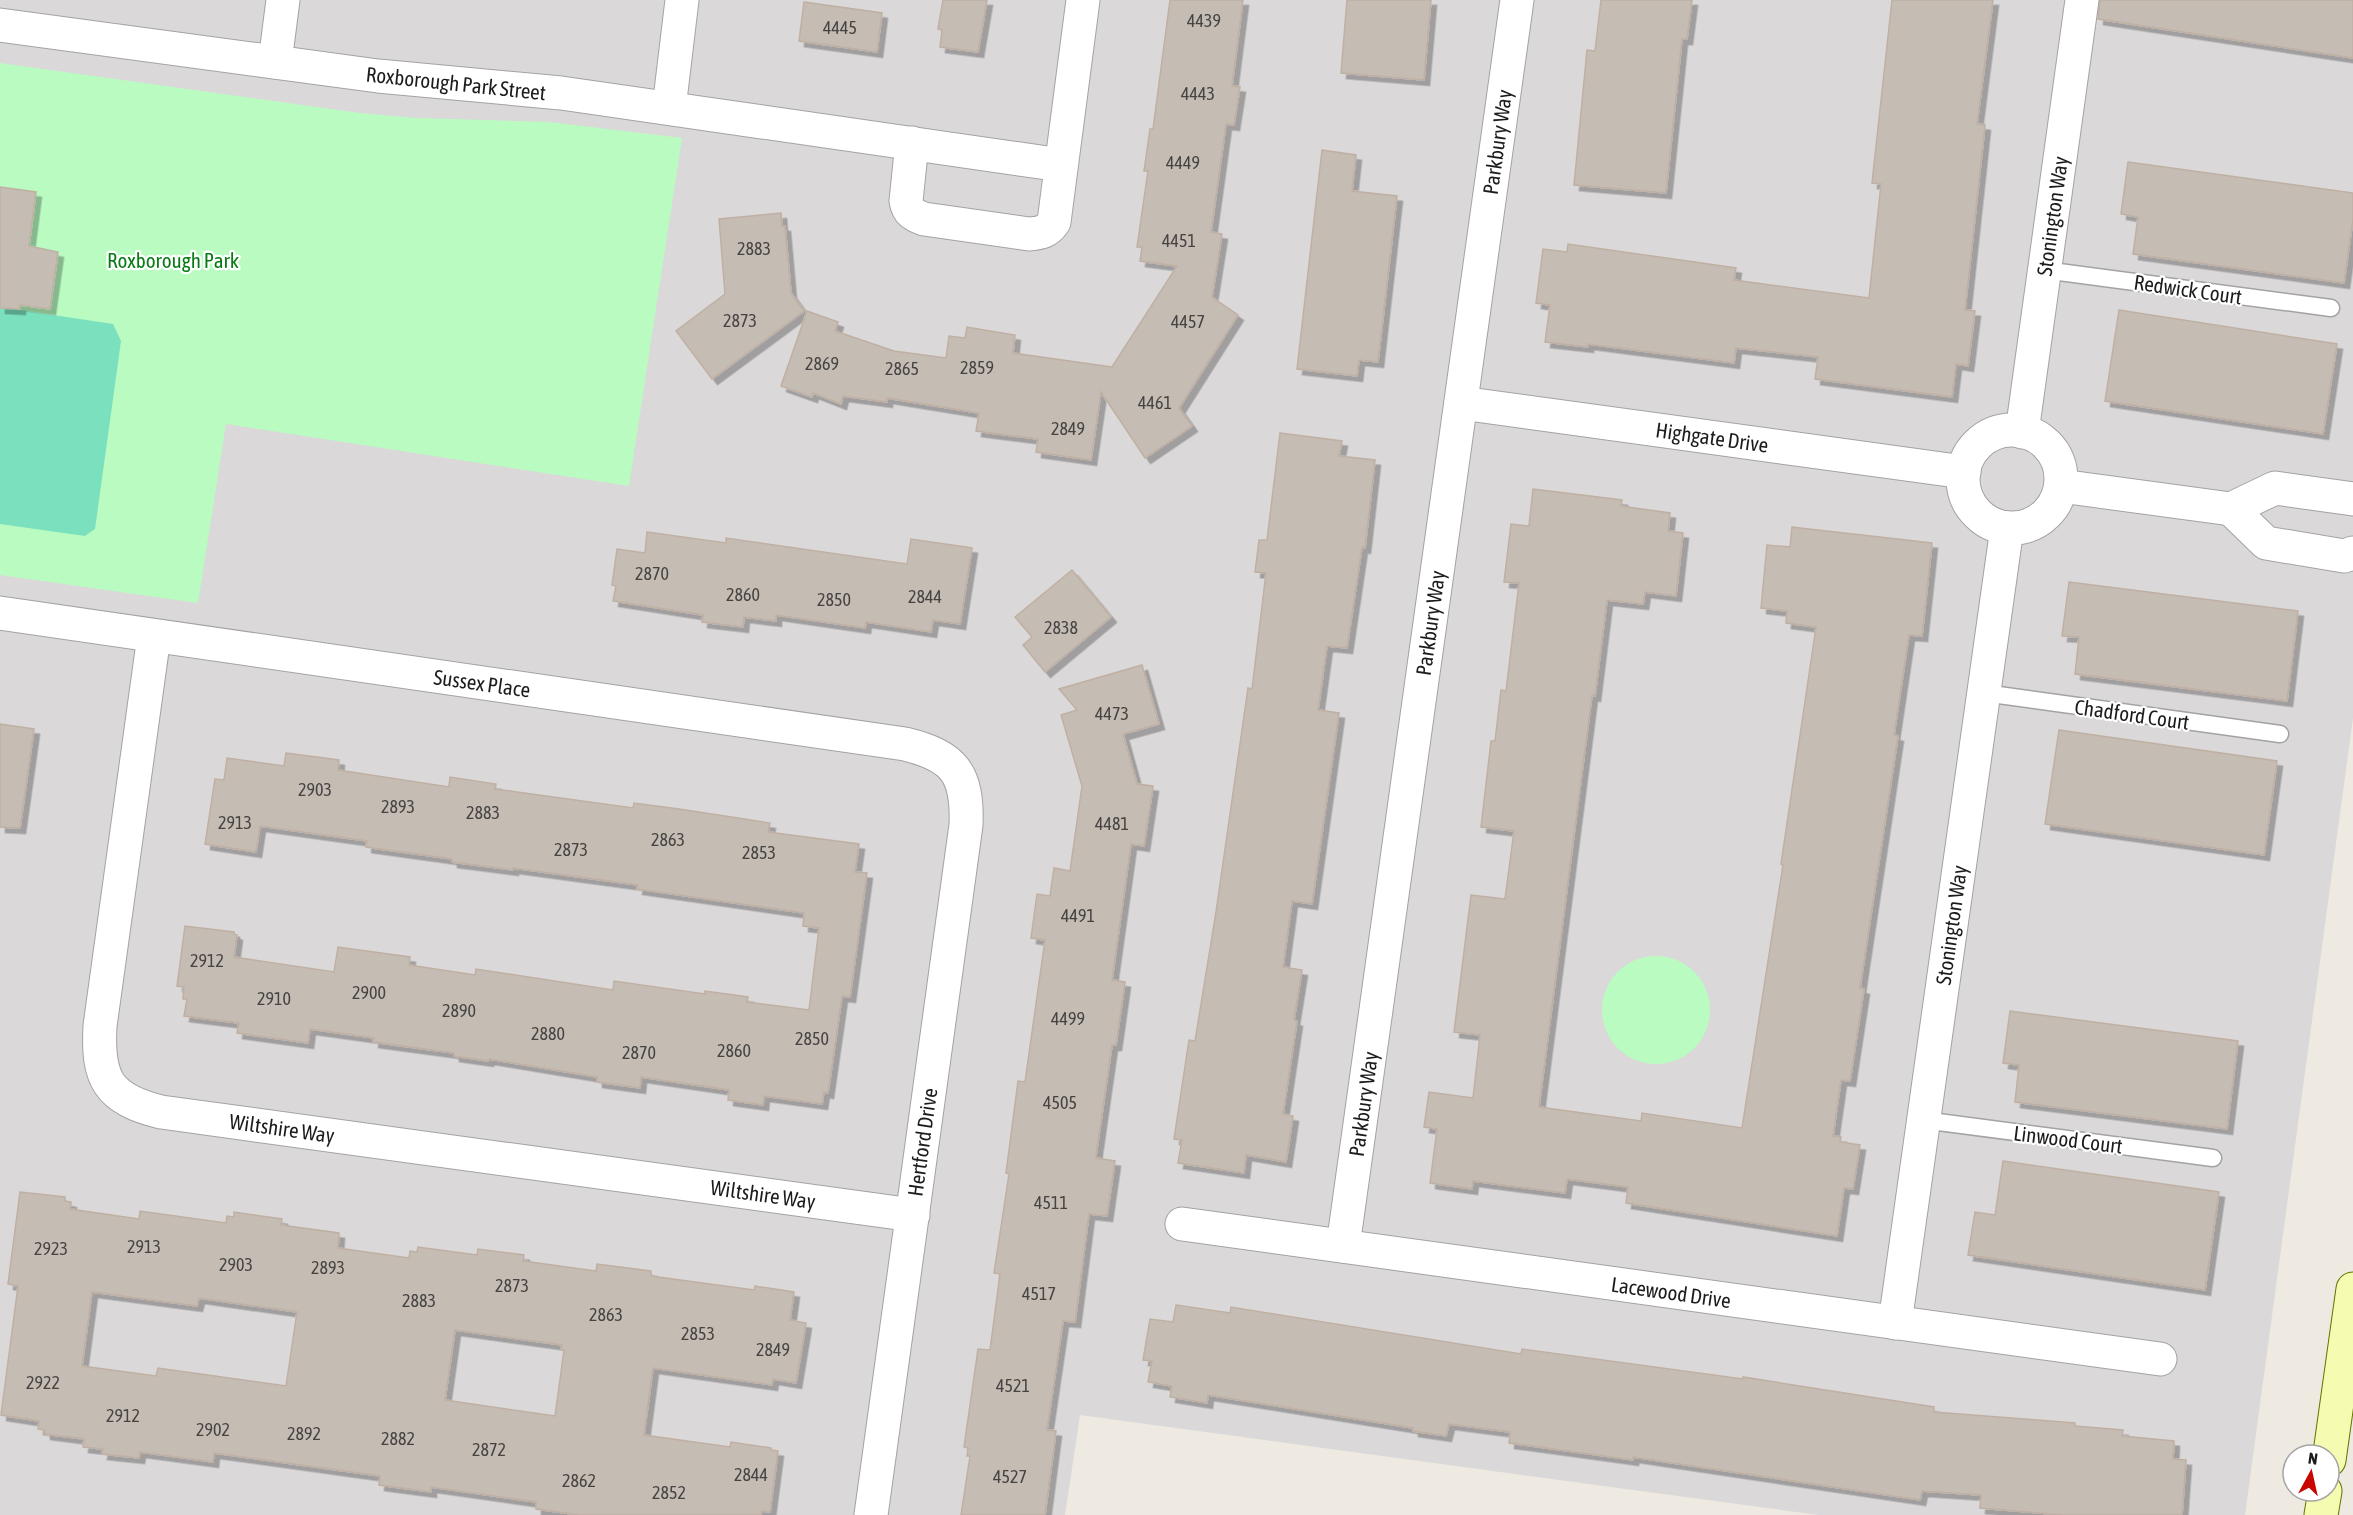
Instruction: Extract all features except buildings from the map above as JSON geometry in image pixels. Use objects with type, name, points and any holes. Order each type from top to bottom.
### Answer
[{"type":"main road","points":[[2331,1443],[2353,1289]]},
{"type":"street","points":[[275,62],[283,0]]},
{"type":"street","points":[[669,108],[682,0]]},
{"type":"street","points":[[912,143],[906,201],[908,209],[914,215],[924,219],[1029,234],[1043,232],[1054,222],[1083,0]]},
{"type":"street","name":"Parkbury Way","points":[[1343,1246],[1517,0]]},
{"type":"street","name":"Stonington Way","points":[[2022,432],[2082,0]]},
{"type":"street","name":"Roxborough Park Street","points":[[0,25],[378,76],[561,93],[1061,165]]},
{"type":"street","name":"Highgate Drive","points":[[1461,403],[1964,472]]},
{"type":"street","points":[[2000,432],[2022,432],[2044,441],[2052,451],[2059,462],[2061,486],[2053,506],[2038,521],[2018,528],[2007,528],[1994,525],[1973,509],[1963,484],[1964,472],[1967,460],[1980,443],[2000,432]]},
{"type":"street","points":[[2061,486],[2231,509],[2275,488],[2353,499]]},
{"type":"street","points":[[2231,509],[2266,543],[2344,556],[2353,553]]},
{"type":"street","name":"Stonington Way","points":[[1895,1323],[2007,528]]},
{"type":"street","name":"Sussex Place","points":[[0,614],[905,744],[942,757],[956,770]]},
{"type":"street","name":"Wiltshire Way","points":[[154,636],[100,1026],[101,1065],[108,1084],[122,1097],[140,1107],[161,1112],[913,1215]]},
{"type":"street","name":"Hertford Drive","points":[[871,1515],[966,825],[967,804],[956,770]]},
{"type":"street","name":"Lacewood Drive","points":[[1182,1224],[2160,1359]]},
{"type":"lane","name":"Redwick Court","points":[[2044,270],[2331,308]]},
{"type":"lane","name":"Chadford Court","points":[[1984,693],[2280,734]]},
{"type":"lane","name":"Linwood Court","points":[[1923,1120],[2213,1158]]},
{"type":"shaded area","points":[[0,0],[2353,0],[2353,718],[2245,1515],[1818,1515],[1080,1415],[1065,1515],[0,1515]]},
{"type":"green space","name":"Roxborough Park","points":[[0,63],[360,113],[416,118],[550,122],[682,138],[629,486],[226,424],[198,603],[0,575]]},
{"type":"green space","points":[[0,307],[113,324],[121,341],[95,529],[85,536],[0,524]]},
{"type":"green space","points":[[1656,956],[1677,960],[1694,972],[1706,989],[1710,1010],[1706,1031],[1694,1048],[1677,1060],[1656,1064],[1635,1060],[1618,1048],[1606,1031],[1602,1010],[1606,989],[1618,972],[1635,960]]}]
